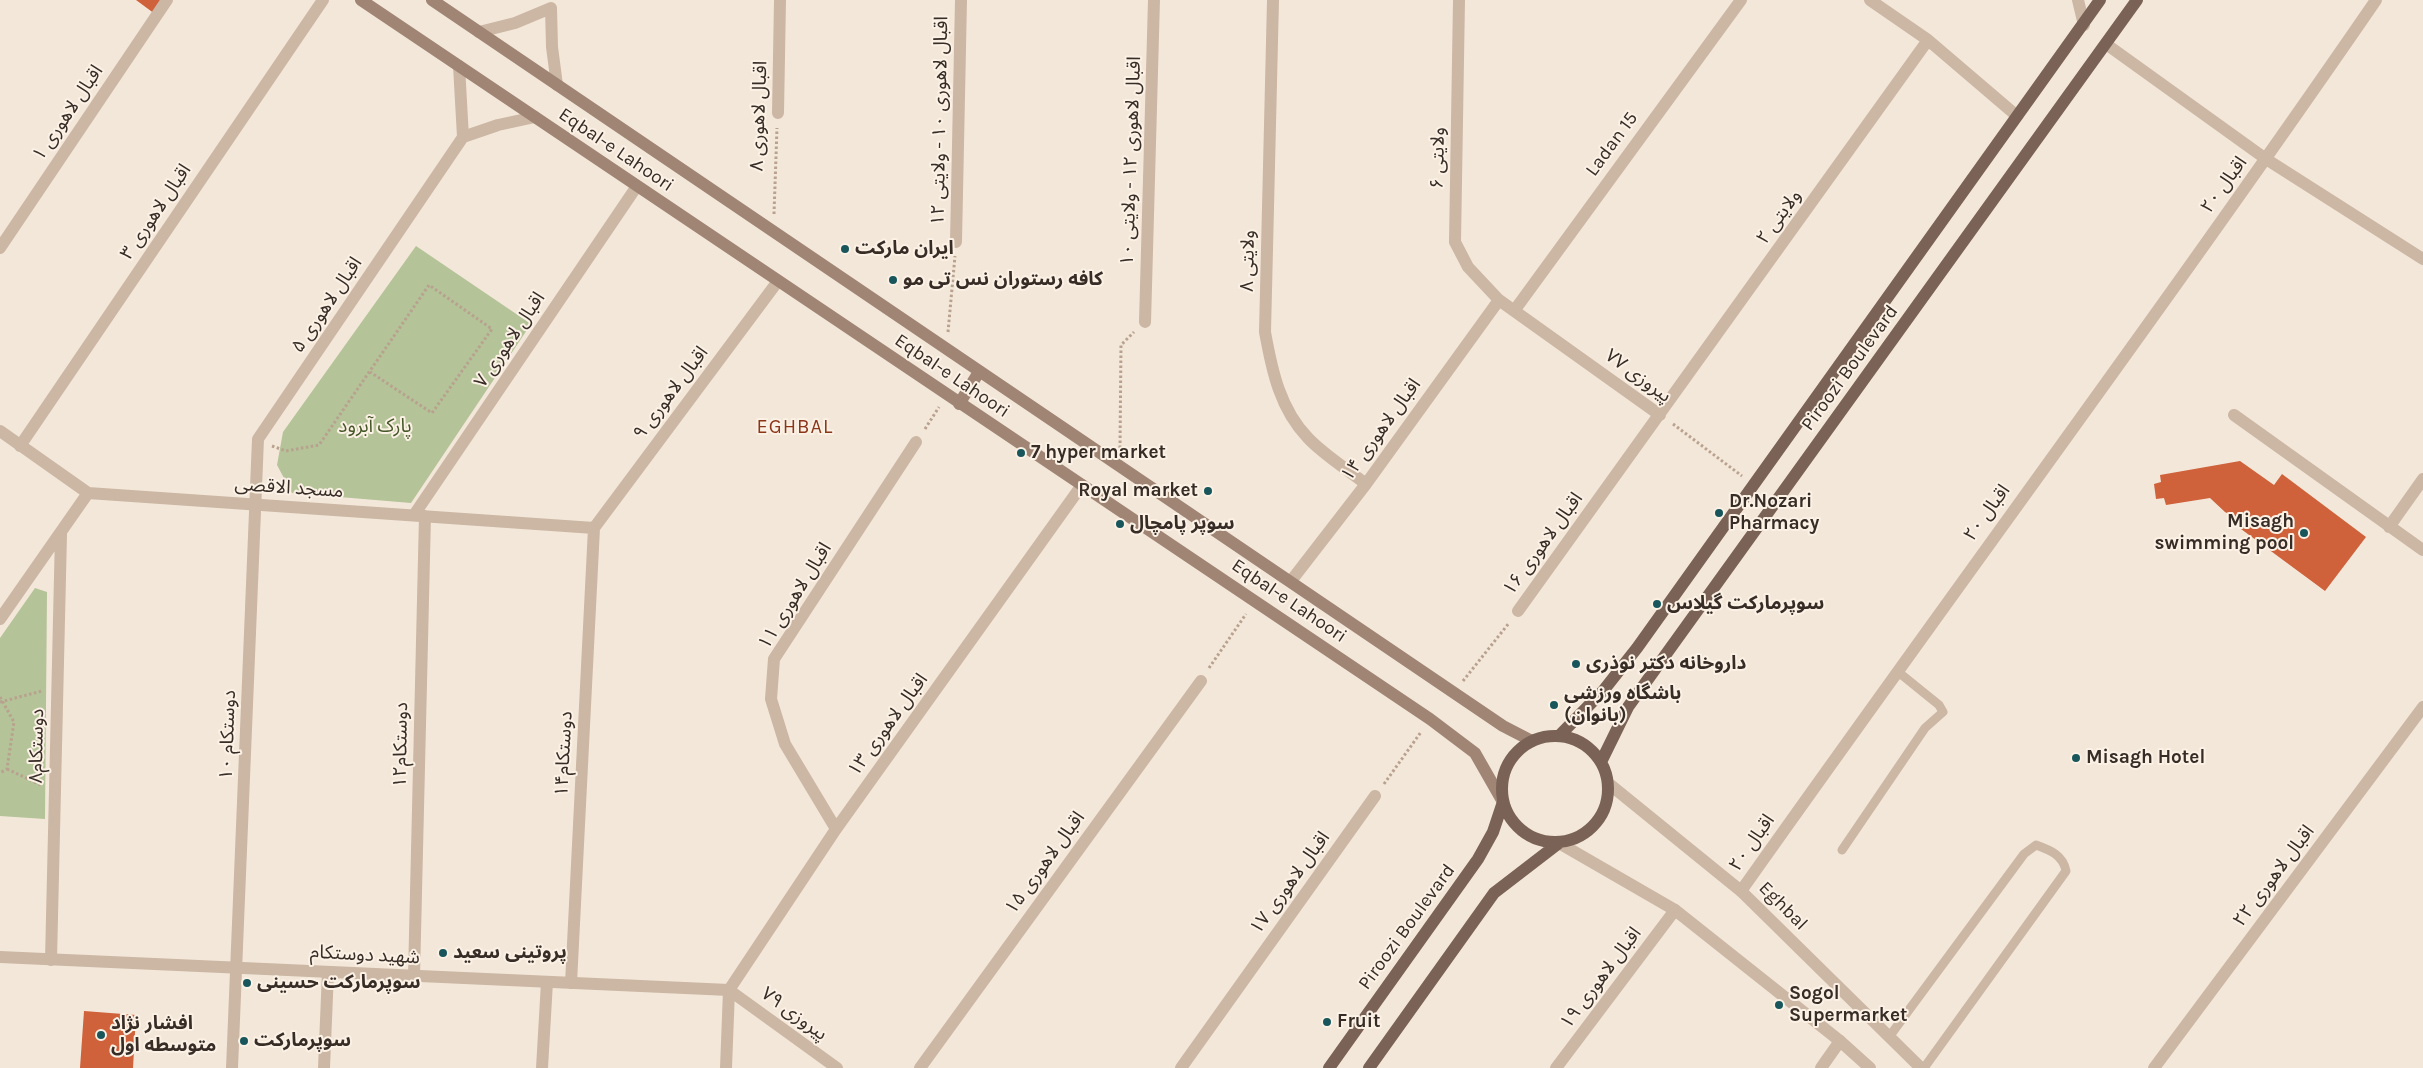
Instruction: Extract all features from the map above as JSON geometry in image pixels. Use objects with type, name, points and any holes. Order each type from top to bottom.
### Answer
[{"type":"main road","name":"Eqbal-e Lahoori","points":[[361,0],[1430,720],[1475,753],[1503,802]]},
{"type":"main road","name":"Eqbal-e Lahoori","points":[[432,0],[1454,693],[1503,726],[1532,741]]},
{"type":"main road","name":"Piroozi Boulevard","points":[[1559,736],[1603,691],[1637,648],[2084,25],[2100,0]]},
{"type":"main road","name":"Piroozi Boulevard","points":[[1601,762],[1628,707],[2138,0]]},
{"type":"main road","points":[[959,404],[979,372]]},
{"type":"main road","points":[[1369,1068],[1494,893],[1559,843],[1580,837],[1595,824],[1606,805],[1608,783],[1601,762],[1592,750],[1579,741],[1559,736],[1543,737],[1532,741],[1518,751],[1508,764],[1502,781],[1503,802],[1515,824],[1528,835],[1543,841],[1559,843]]},
{"type":"main road","name":"Piroozi Boulevard","points":[[1329,1068],[1478,859],[1493,832],[1503,802]]},
{"type":"street","name":"اقبال لاهوری ۱","points":[[0,248],[167,0]]},
{"type":"street","name":"اقبال لاهوری ۳","points":[[20,446],[323,0]]},
{"type":"street","name":"اقبال لاهوری ۸","points":[[778,113],[780,0]]},
{"type":"street","name":"اقبال لاهوری ۱۰ - ولایتی ۱۲","points":[[956,242],[961,0]]},
{"type":"street","name":"اقبال لاهوری ۱۲ - ولایتی ۱۰","points":[[1145,322],[1154,0]]},
{"type":"street","name":"ولایتی ۸","points":[[1273,0],[1265,332],[1272,369],[1286,410],[1308,438],[1366,484]]},
{"type":"street","name":"ولایتی ۶","points":[[1460,0],[1455,242],[1468,267],[1499,300]]},
{"type":"street","points":[[1459,13],[1468,0]]},
{"type":"street","name":"Ladan 15","points":[[1514,311],[1741,0]]},
{"type":"street","points":[[1870,0],[1928,40],[2017,116]]},
{"type":"street","points":[[2078,0],[2084,25]]},
{"type":"street","name":"اقبال ۲۰","points":[[1741,891],[1897,670],[2266,159],[2376,0]]},
{"type":"street","points":[[479,32],[515,23],[553,4],[552,47],[557,85]]},
{"type":"street","name":"ولایتی ۲","points":[[1660,415],[1928,40]]},
{"type":"street","points":[[2106,44],[2266,159],[2423,259]]},
{"type":"street","points":[[459,66],[463,137],[498,125],[534,117]]},
{"type":"street","name":"اقبال لاهوری ۵","points":[[258,439],[463,137]]},
{"type":"street","name":"اقبال لاهوری ۷","points":[[419,516],[637,186]]},
{"type":"street","name":"اقبال لاهوری ۹","points":[[594,528],[778,280]]},
{"type":"street","name":"اقبال لاهوری ۱۴","points":[[1291,581],[1366,484],[1499,300]]},
{"type":"street","name":"پیروزی ۷۷","points":[[1499,300],[1660,415]]},
{"type":"street","points":[[2234,414],[2423,550]]},
{"type":"street","name":"اقبال لاهوری ۱۶","points":[[1518,611],[1660,415]]},
{"type":"street","points":[[0,431],[88,493],[0,619]]},
{"type":"street","points":[[256,504],[258,439]]},
{"type":"street","name":"اقبال لاهوری ۱۱","points":[[836,829],[784,744],[771,699],[774,659],[916,442]]},
{"type":"street","points":[[2389,527],[2423,479]]},
{"type":"street","name":"اقبال لاهوری ۱۳","points":[[729,990],[836,829],[1082,485]]},
{"type":"street","name":"مسجد الاقصی","points":[[88,493],[594,528]]},
{"type":"street","name":"دوستکام ۱۰","points":[[232,1068],[238,968],[256,504]]},
{"type":"street","name":"دوستکام۱۲","points":[[414,976],[419,516]]},
{"type":"street","name":"دوستکام۱۴","points":[[571,983],[594,528]]},
{"type":"street","name":"دوستکام۸","points":[[51,960],[61,534]]},
{"type":"street","name":"اقبال لاهوری ۱۵","points":[[920,1068],[1201,681]]},
{"type":"street","name":"اقبال لاهوری ۲۲","points":[[2154,1068],[2423,707]]},
{"type":"street","name":"Eghbal","points":[[1608,783],[1741,891],[1922,1068]]},
{"type":"street","name":"اقبال لاهوری ۱۷","points":[[1181,1068],[1375,796]]},
{"type":"street","points":[[1559,843],[1675,910],[1840,1041],[1870,1068]]},
{"type":"street","name":"اقبال لاهوری ۱۹","points":[[1556,1068],[1675,910]]},
{"type":"street","name":"شهید دوستکام","points":[[0,957],[729,990]]},
{"type":"street","points":[[324,1068],[328,972]]},
{"type":"street","points":[[542,1068],[547,982]]},
{"type":"street","points":[[726,1068],[729,990]]},
{"type":"street","name":"پیروزی ۷۹","points":[[729,990],[837,1068]]},
{"type":"street","points":[[1821,1068],[1840,1041]]},
{"type":"lane","points":[[1842,850],[1926,728],[1943,712],[1939,705],[1897,670]]},
{"type":"lane","points":[[1889,1037],[2024,854],[2036,845],[2052,851],[2065,862],[2066,871],[1922,1068]]},
{"type":"path","name":"اقبال لاهوری ۸","points":[[774,232],[778,113]]},
{"type":"path","points":[[946,350],[956,242]]},
{"type":"path","points":[[258,439],[286,451],[320,445],[429,285],[492,329],[432,413],[370,372]]},
{"type":"path","points":[[1119,466],[1121,345],[1145,322]]},
{"type":"path","points":[[916,442],[947,396]]},
{"type":"path","name":"پیروزی ۷۷","points":[[1660,415],[1753,484]]},
{"type":"path","points":[[1201,681],[1255,601]]},
{"type":"path","name":"اقبال لاهوری ۱۶","points":[[1454,693],[1518,611]]},
{"type":"path","points":[[8,769],[14,722],[1,700],[57,688]]},
{"type":"path","points":[[1375,796],[1430,720]]},
{"type":"path","points":[[8,769],[55,792]]},
{"type":"path","points":[[0,773],[8,769]]},
{"type":"green space","name":"پارک آبرود","points":[[416,246],[531,324],[411,503],[292,493],[277,465],[283,432]]},
{"type":"green space","points":[[35,588],[47,592],[45,819],[0,816],[0,638]]},
{"type":"building","points":[[136,0],[165,0],[155,14]]},
{"type":"building","name":"Misagh swimming pool","points":[[2240,461],[2274,485],[2282,474],[2366,537],[2325,591],[2241,529],[2246,523],[2225,512],[2210,498],[2166,505],[2164,498],[2156,499],[2154,484],[2161,482],[2160,475]]},
{"type":"building","points":[[84,1011],[136,1015],[133,1068],[80,1068]]},
{"type":"place","name":"ایران مارکت","points":[[845,249]]},
{"type":"place","name":"كافه رستوران نس تى مو","points":[[893,280]]},
{"type":"place","name":"7 hyper market","points":[[1021,453]]},
{"type":"place","name":"Royal market","points":[[1208,491]]},
{"type":"place","name":"Dr.Nozari Pharmacy","points":[[1719,513]]},
{"type":"place","name":"سوپر‌ پامچال","points":[[1120,524]]},
{"type":"place","name":"Misagh swimming pool","points":[[2304,533]]},
{"type":"place","name":"سوپرمارکت گیلاس","points":[[1657,604]]},
{"type":"place","name":"داروخانه دکتر نوذری","points":[[1576,664]]},
{"type":"place","name":"باشگاه ورزشی (بانوان)","points":[[1554,705]]},
{"type":"place","name":"Misagh Hotel","points":[[2076,758]]},
{"type":"place","name":"پروتینی سعید","points":[[443,953]]},
{"type":"place","name":"سوپرمارکت حسینی","points":[[247,983]]},
{"type":"place","name":"Sogol Supermarket","points":[[1779,1005]]},
{"type":"place","name":"Fruit","points":[[1327,1022]]},
{"type":"place","name":"افشار نژاد متوسطه اول","points":[[101,1035]]},
{"type":"place","name":"سوپرمارکت","points":[[244,1041]]},
{"type":"district","name":"EGHBAL","points":[[795,427]]}]
